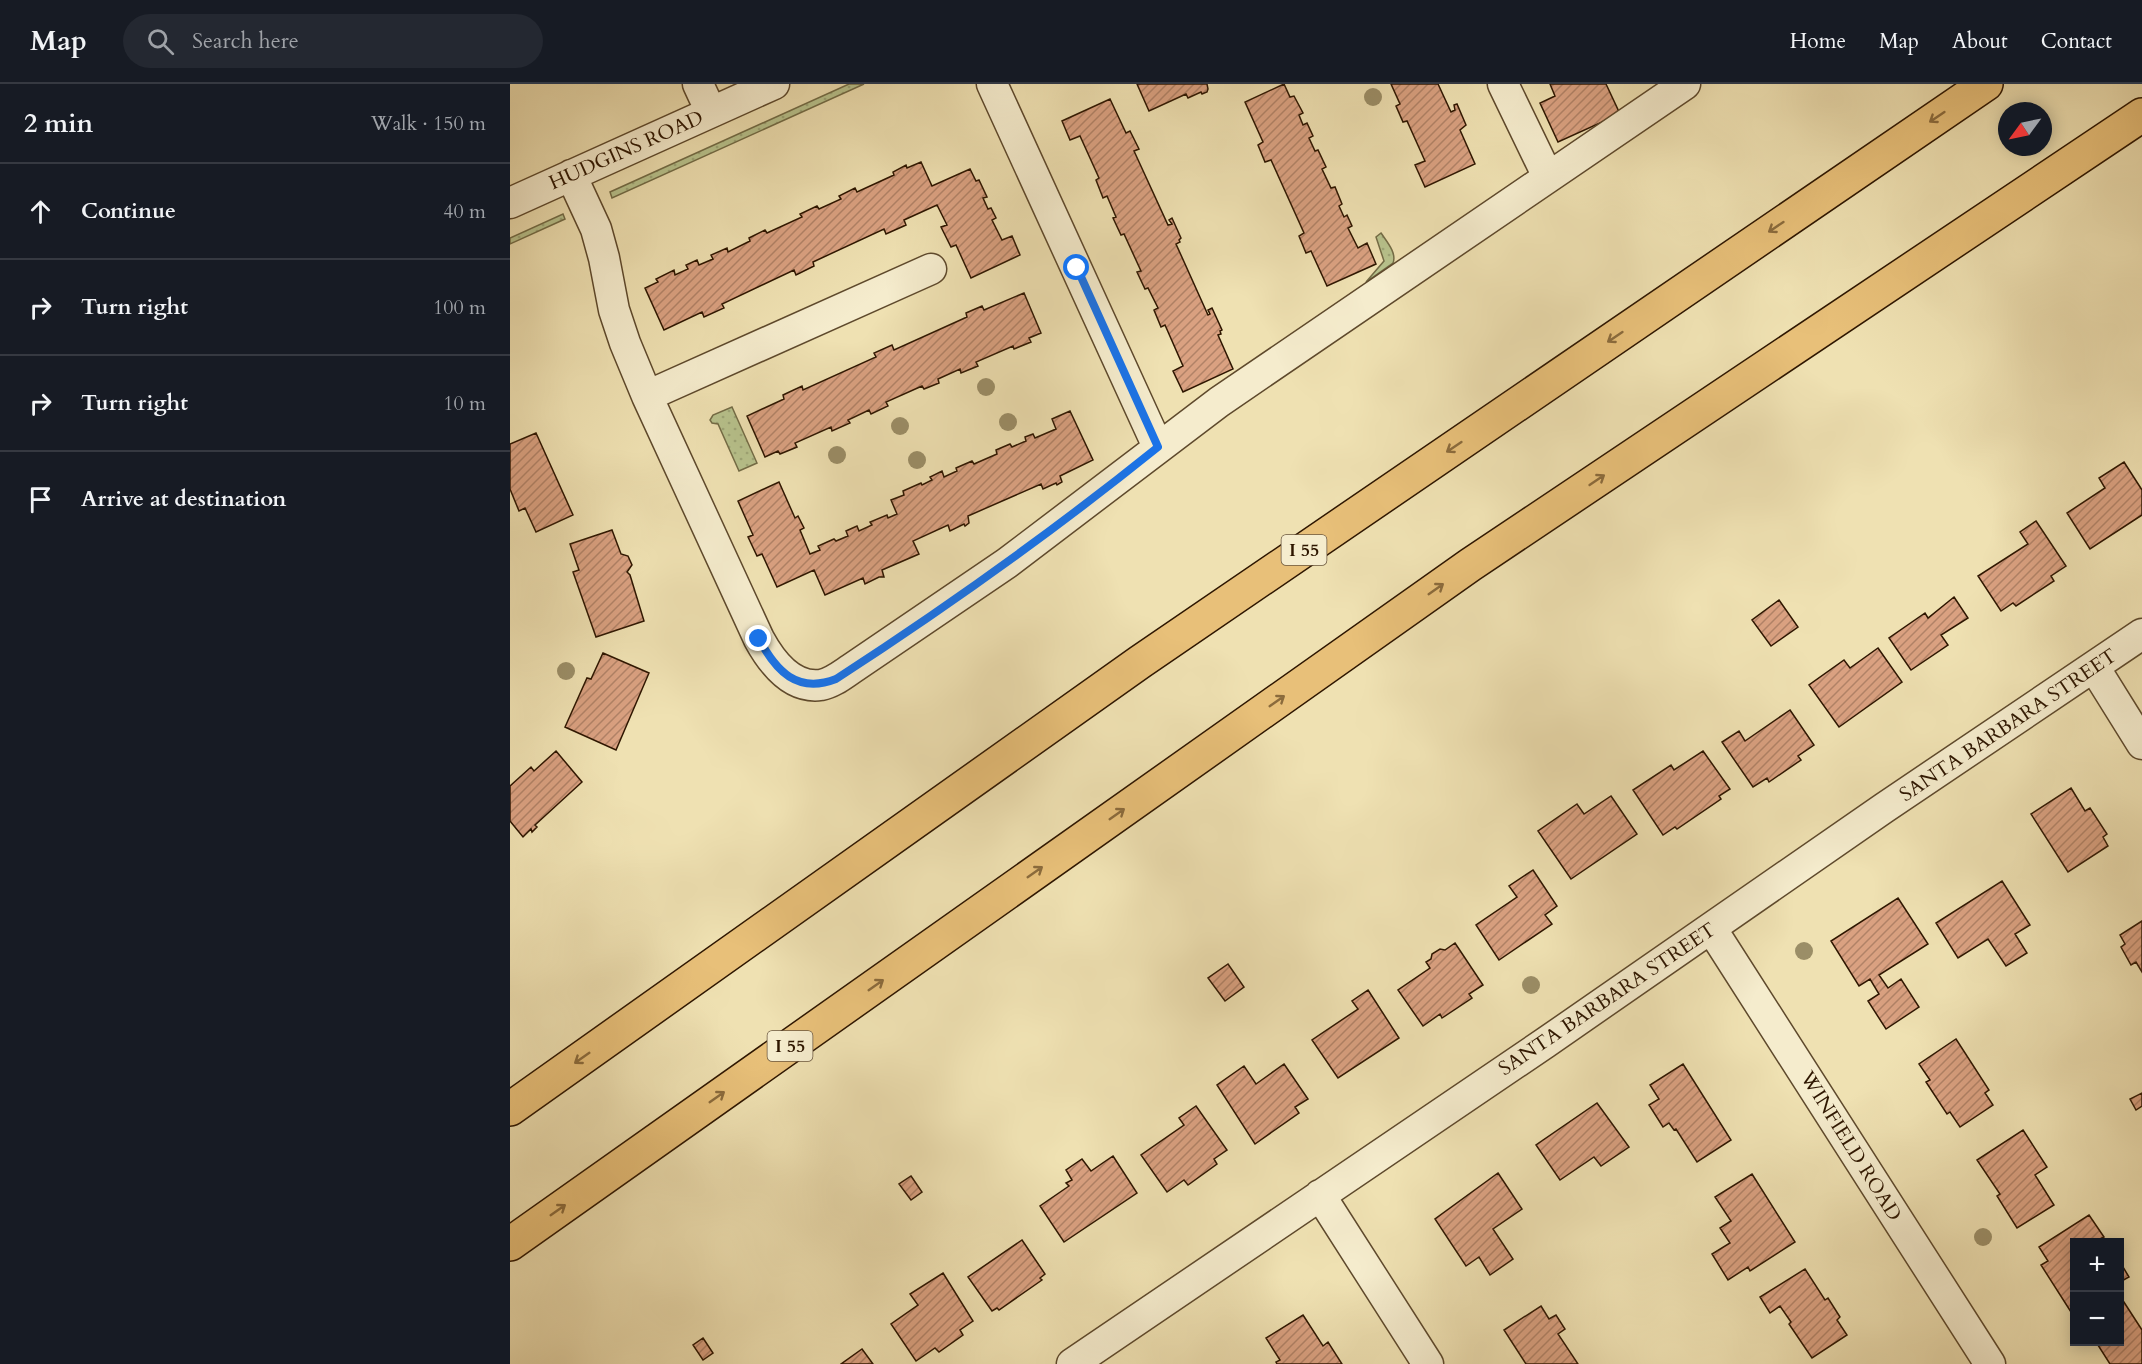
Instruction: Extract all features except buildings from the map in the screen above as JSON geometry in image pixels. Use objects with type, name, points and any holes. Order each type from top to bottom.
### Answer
[{"type":"highway","name":"I 55","points":[[510,1109],[1140,662],[1986,84]]},
{"type":"highway","name":"I 55","points":[[510,1244],[1470,565],[2142,115]]},
{"type":"street","points":[[698,84],[711,112]]},
{"type":"street","name":"HUDGINS ROAD","points":[[510,203],[774,84]]},
{"type":"street","points":[[992,84],[1158,447]]},
{"type":"street","points":[[1503,84],[1548,177]]},
{"type":"street","points":[[571,174],[596,229],[614,309],[647,396],[767,654],[789,677],[806,684],[821,685],[861,663],[1026,549],[1085,506],[1158,447],[1283,357],[1548,177],[1650,95],[1685,84]]},
{"type":"street","points":[[647,396],[931,269]]},
{"type":"street","name":"SANTA BARBARA STREET","points":[[1072,1364],[2142,634]]},
{"type":"street","points":[[2094,667],[2142,744]]},
{"type":"street","name":"WINFIELD ROAD","points":[[1711,928],[1990,1364]]},
{"type":"street","points":[[1320,1195],[1428,1364]]},
{"type":"green space","points":[[849,84],[864,84],[612,198],[610,192]]},
{"type":"green space","points":[[563,214],[565,219],[510,244],[510,238]]},
{"type":"green space","points":[[1381,233],[1393,251],[1393,263],[1366,282],[1384,261],[1376,237]]},
{"type":"green space","points":[[732,407],[757,463],[739,471],[718,424],[710,420],[713,415]]},
{"type":"route","points":[[759,639],[778,668],[789,677],[806,684],[821,685],[836,679],[1007,563],[1085,506],[1158,447],[1077,268]]}]
